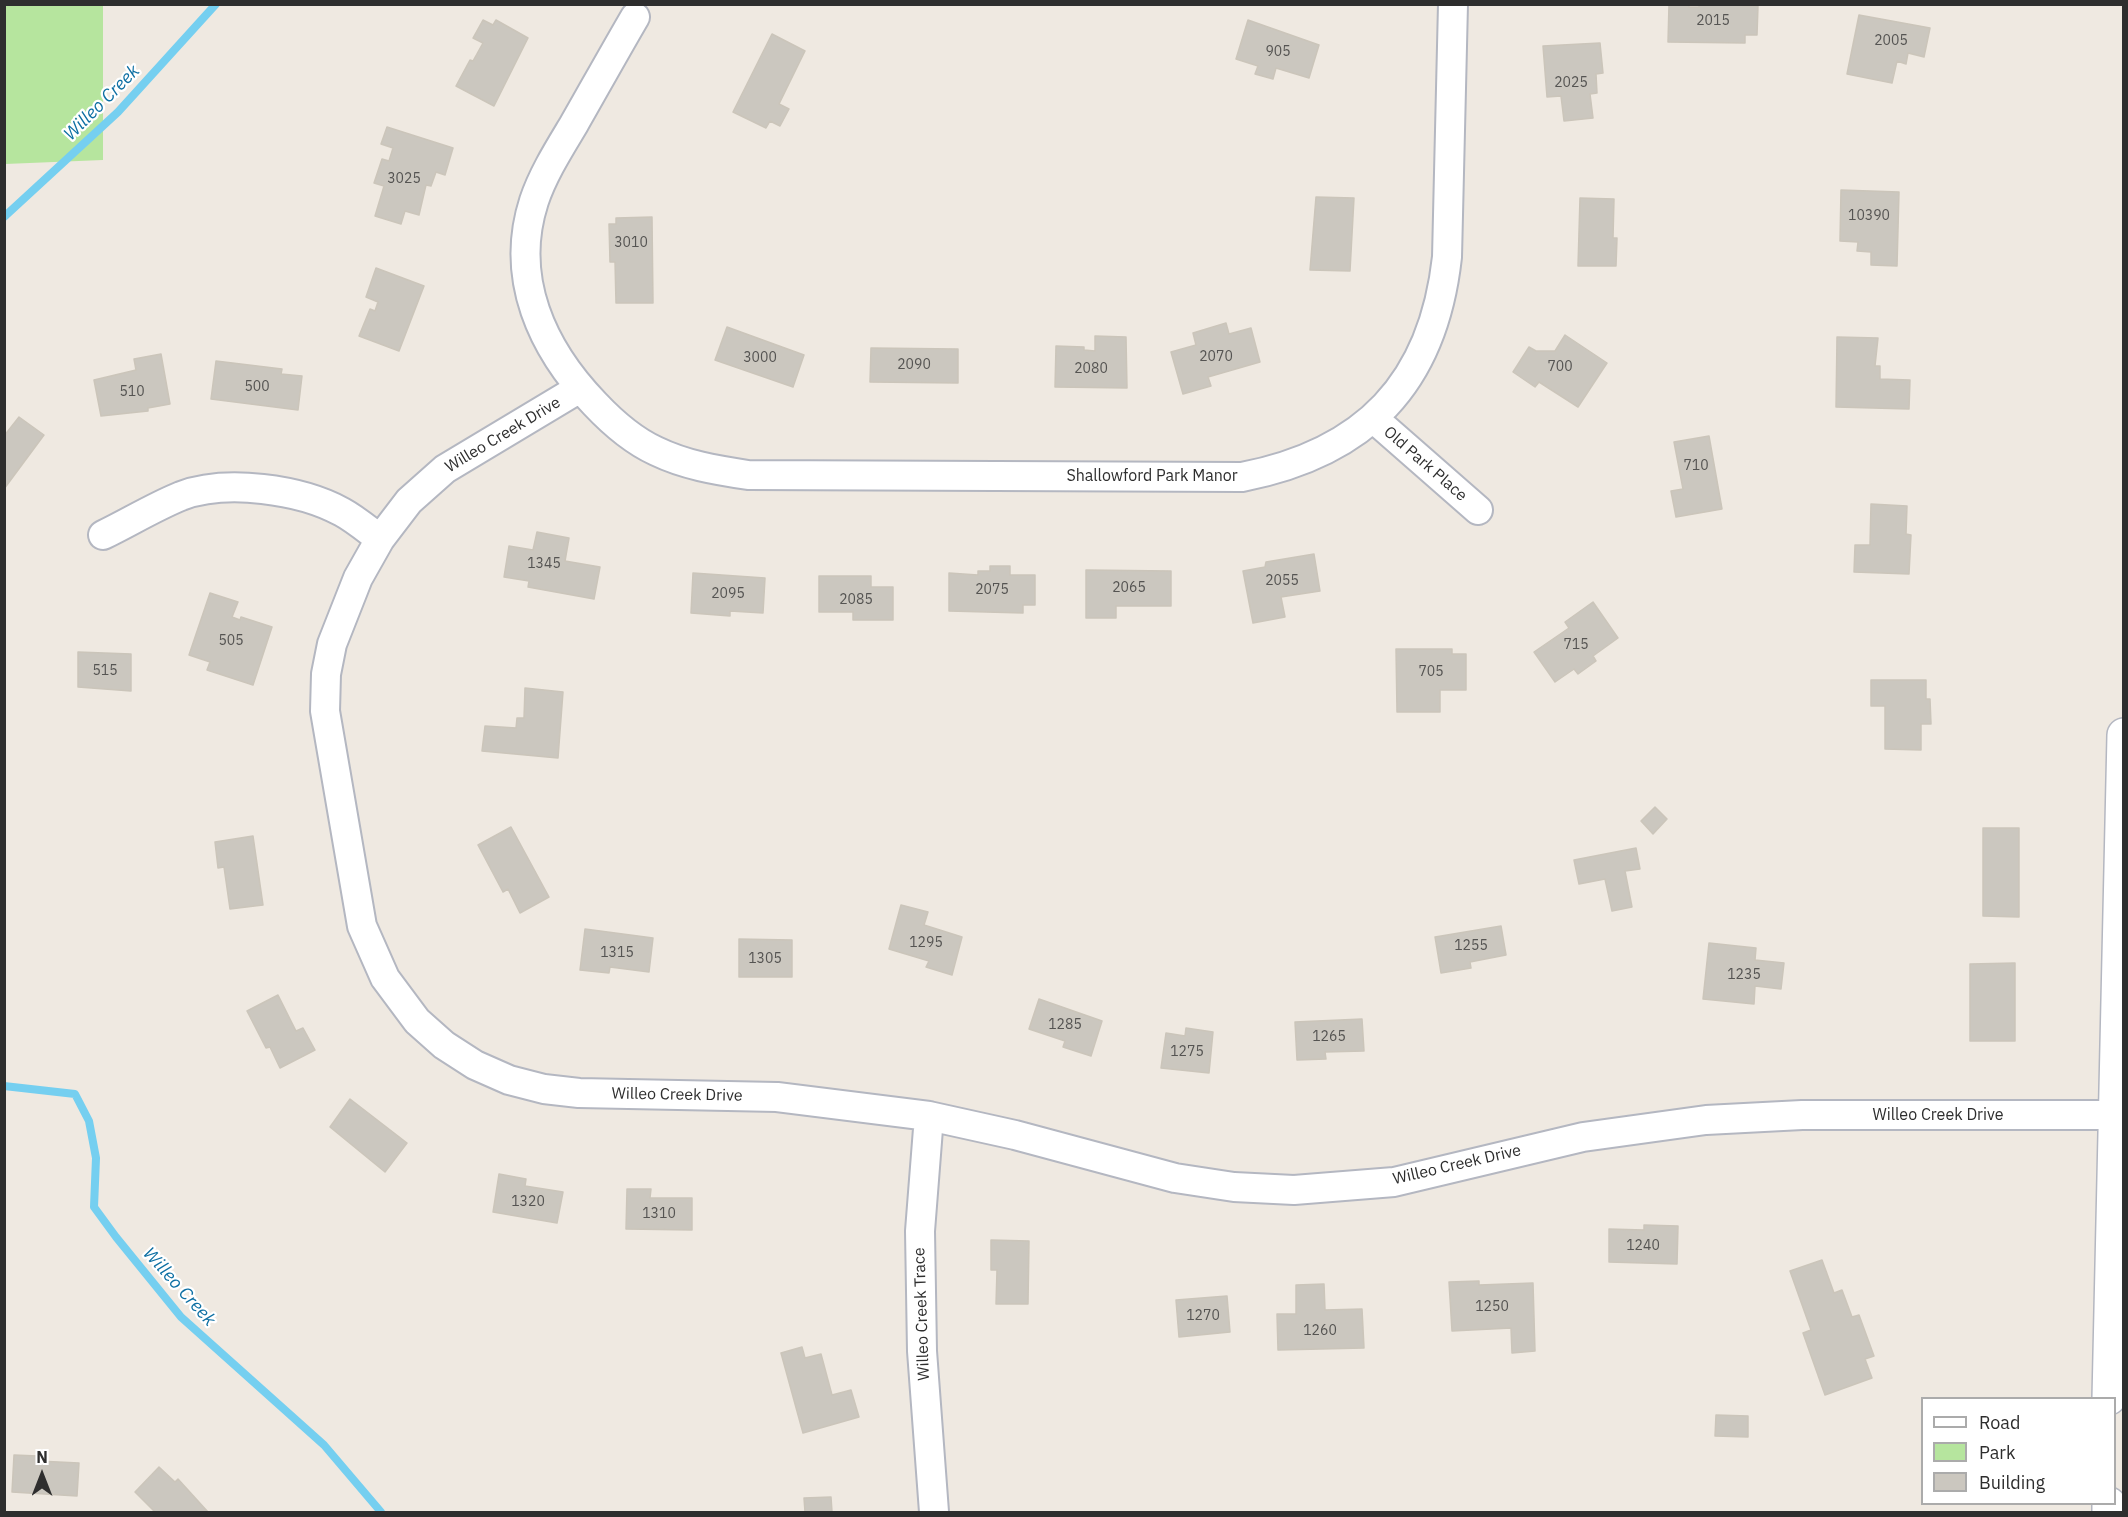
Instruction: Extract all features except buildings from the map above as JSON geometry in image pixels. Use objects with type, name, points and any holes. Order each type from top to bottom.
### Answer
[{"type":"street","name":"Shallowford Park Manor","points":[[580,388],[614,424],[654,451],[700,468],[748,475],[1242,477],[1280,469],[1314,457],[1345,440],[1373,418],[1400,389],[1419,359],[1434,327],[1443,292],[1447,257],[1453,4]]},
{"type":"street","name":"Willeo Creek Drive","points":[[635,17],[546,172],[534,202],[528,230],[526,275],[535,315],[554,356],[580,388],[445,469],[409,501],[380,539],[358,578],[332,644],[326,675],[325,711],[362,926],[386,978],[417,1021],[444,1045],[475,1065],[509,1080],[544,1089],[579,1093],[777,1097],[929,1116],[1015,1135],[1175,1178],[1234,1186],[1294,1190],[1394,1182],[1583,1137],[1706,1119],[1802,1115],[2116,1115]]},
{"type":"street","name":"Old Park Place","points":[[1373,418],[1478,510]]},
{"type":"street","points":[[102,535],[182,496],[219,488],[250,488],[315,501],[343,512],[380,539]]},
{"type":"street","points":[[2109,1397],[2124,735]]},
{"type":"street","name":"Willeo Creek Trace","points":[[929,1116],[920,1231],[922,1351],[934,1512]]},
{"type":"green space","points":[[4,5],[103,5],[103,160],[5,164]]},
{"type":"waterway","name":"Willeo Creek","points":[[4,217],[118,112],[216,4]]},
{"type":"waterway","name":"Willeo Creek","points":[[4,1086],[75,1094],[89,1121],[96,1158],[94,1207],[181,1317],[324,1445],[381,1512]]}]
